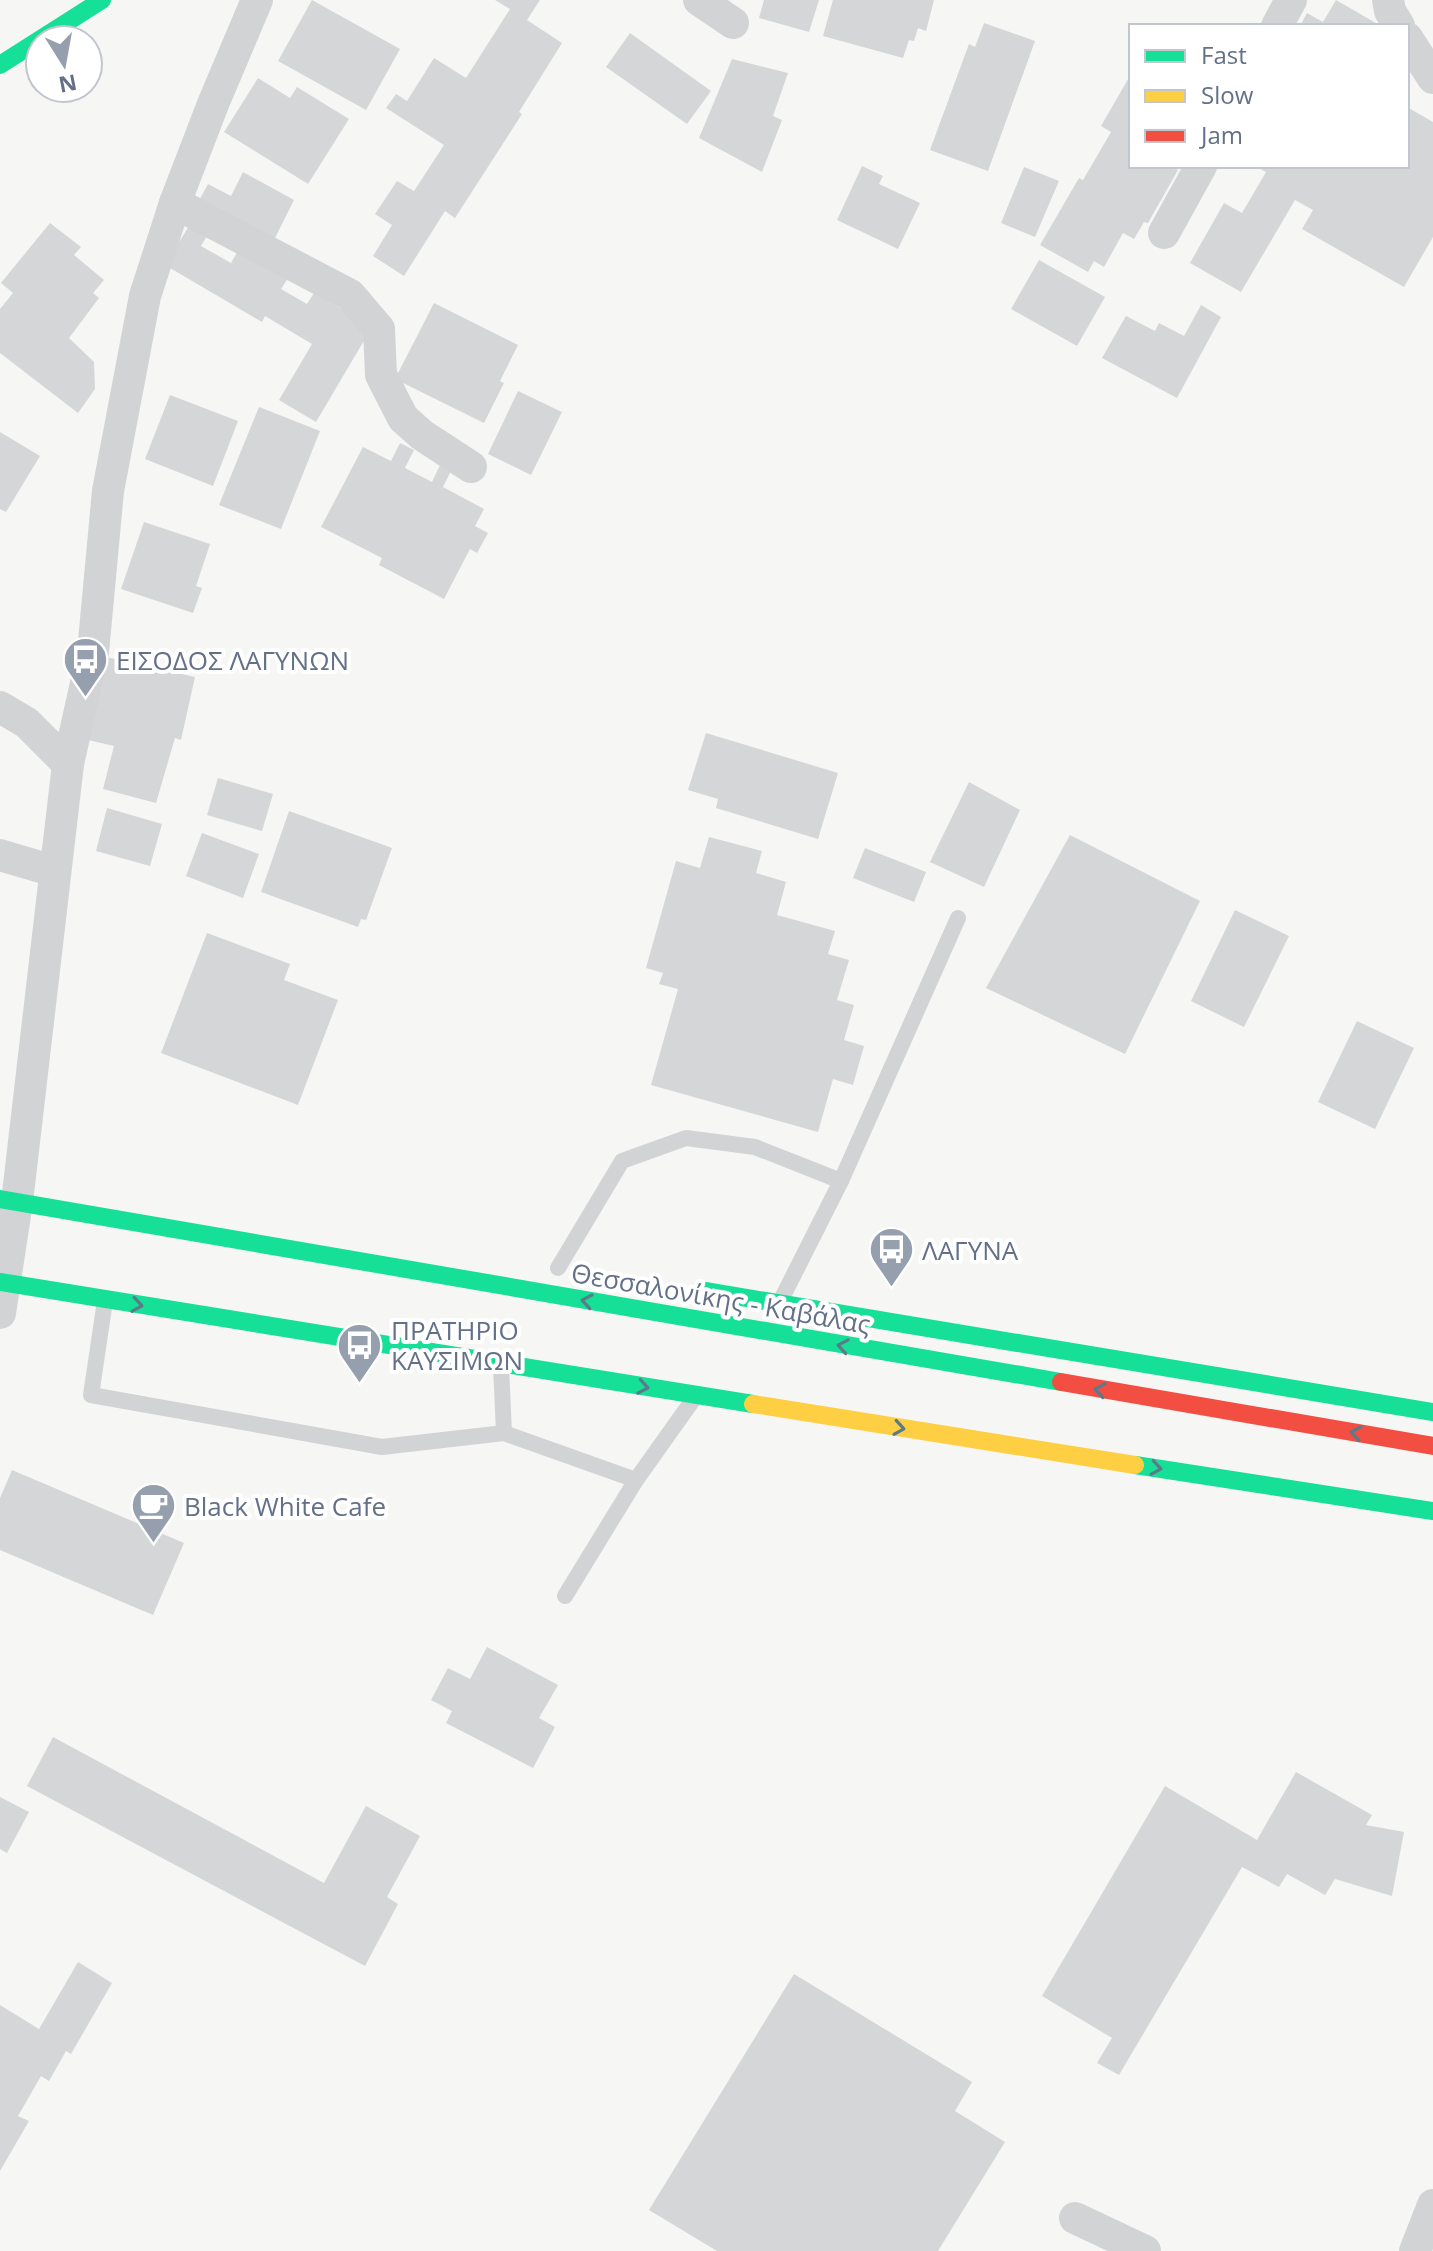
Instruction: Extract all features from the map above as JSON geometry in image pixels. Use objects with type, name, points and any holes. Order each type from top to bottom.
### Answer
[{"type":"main road","points":[[0,65],[102,0]]},
{"type":"main road","name":"Θεσσαλονίκης - Καβάλας","points":[[18,1191],[1048,1382],[1433,1446]]},
{"type":"main road","points":[[685,1288],[1433,1412]]},
{"type":"main road","points":[[2,1293],[105,1300],[1433,1511]]},
{"type":"street","points":[[2,1293],[18,1191],[68,764],[93,652],[108,491],[137,341],[152,269],[175,203],[257,0]]},
{"type":"street","points":[[699,0],[733,23]]},
{"type":"street","points":[[1278,24],[1291,0]]},
{"type":"street","points":[[1388,0],[1398,24]]},
{"type":"street","points":[[1409,41],[1433,78]]},
{"type":"street","points":[[1164,233],[1200,168]]},
{"type":"street","points":[[175,203],[350,295],[379,329],[381,375],[403,418],[422,435],[471,467]]},
{"type":"street","points":[[0,707],[27,723],[68,764]]},
{"type":"street","points":[[0,855],[54,871]]},
{"type":"street","points":[[1415,2251],[1433,2205]]},
{"type":"street","points":[[1075,2218],[1145,2251]]},
{"type":"lane","points":[[779,1303],[841,1181],[958,918]]},
{"type":"lane","points":[[558,1268],[622,1161],[686,1138],[755,1147],[841,1181]]},
{"type":"lane","points":[[105,1300],[91,1395],[382,1447],[504,1433],[636,1480]]},
{"type":"lane","points":[[501,1362],[504,1433]]},
{"type":"lane","points":[[565,1596],[636,1480],[695,1396]]},
{"type":"building","points":[[312,0],[400,49],[366,110],[278,61]]},
{"type":"building","points":[[495,0],[540,0],[527,20],[562,43],[519,112],[522,114],[455,218],[445,211],[404,276],[373,256],[392,225],[375,214],[397,181],[414,191],[444,145],[386,108],[396,94],[407,101],[434,58],[466,78],[510,9]]},
{"type":"building","points":[[764,0],[819,0],[809,32],[759,18]]},
{"type":"building","points":[[833,0],[934,0],[926,31],[918,28],[914,41],[909,40],[903,58],[823,36]]},
{"type":"building","points":[[1336,0],[1378,24],[1301,24],[1307,13],[1323,22]]},
{"type":"building","points":[[984,23],[1035,41],[988,171],[930,150],[969,44],[975,47]]},
{"type":"building","points":[[630,33],[711,91],[687,124],[606,67]]},
{"type":"building","points":[[732,59],[788,73],[773,116],[782,120],[762,172],[699,138]]},
{"type":"building","points":[[1129,77],[1129,168],[1178,170],[1148,223],[1144,222],[1134,239],[1123,233],[1104,267],[1094,261],[1088,272],[1040,245],[1079,178],[1083,180],[1111,132],[1101,126]]},
{"type":"building","points":[[258,78],[290,98],[297,87],[349,119],[308,184],[224,132]]},
{"type":"building","points":[[1409,108],[1433,122],[1433,237],[1404,287],[1302,229],[1313,210],[1295,200],[1241,292],[1190,263],[1224,203],[1242,213],[1266,172],[1259,168],[1409,168]]},
{"type":"building","points":[[862,166],[883,176],[879,184],[920,203],[898,249],[837,220]]},
{"type":"building","points":[[1024,167],[1059,181],[1035,237],[1001,223]]},
{"type":"building","points":[[243,172],[294,200],[270,248],[195,208],[208,184],[231,196]]},
{"type":"building","points":[[50,223],[81,247],[74,255],[104,280],[93,293],[99,298],[69,338],[94,362],[95,389],[78,413],[0,353],[0,309],[13,293],[1,283]]},
{"type":"building","points":[[189,226],[207,236],[201,246],[231,263],[239,249],[288,278],[281,289],[307,304],[314,293],[372,327],[316,422],[279,400],[312,344],[265,316],[262,322],[165,265]]},
{"type":"building","points":[[1039,260],[1105,297],[1077,346],[1011,309]]},
{"type":"building","points":[[434,303],[518,345],[484,423],[395,379]]},
{"type":"building","points":[[1201,305],[1221,317],[1177,398],[1102,358],[1126,316],[1155,331],[1159,323],[1184,336]]},
{"type":"building","points":[[518,391],[562,412],[531,475],[488,454]]},
{"type":"building","points":[[170,395],[238,421],[213,486],[145,459]]},
{"type":"building","points":[[259,407],[320,431],[281,529],[219,505]]},
{"type":"building","points":[[0,432],[40,456],[6,512],[0,509]]},
{"type":"building","points":[[400,443],[414,450],[405,468],[432,482],[441,463],[452,469],[443,487],[484,509],[475,526],[488,533],[477,553],[470,549],[444,599],[379,565],[382,558],[321,527],[363,447],[391,461]]},
{"type":"building","points":[[144,522],[210,544],[196,586],[202,588],[193,613],[121,589]]},
{"type":"building","points":[[106,657],[195,677],[181,740],[175,738],[156,803],[103,789],[114,746],[88,740]]},
{"type":"building","points":[[706,733],[838,773],[818,839],[716,808],[718,799],[688,790]]},
{"type":"building","points":[[218,778],[273,794],[262,831],[207,815]]},
{"type":"building","points":[[969,782],[1020,810],[984,887],[930,862]]},
{"type":"building","points":[[107,808],[162,824],[150,866],[96,851]]},
{"type":"building","points":[[289,811],[392,848],[366,920],[361,919],[358,927],[261,892]]},
{"type":"building","points":[[202,833],[259,854],[243,898],[186,876]]},
{"type":"building","points":[[1070,835],[1200,901],[1125,1054],[986,988]]},
{"type":"building","points":[[709,837],[762,851],[756,873],[786,882],[777,915],[835,931],[828,954],[849,960],[837,1000],[854,1005],[844,1040],[864,1046],[853,1085],[833,1079],[818,1132],[651,1085],[678,989],[659,984],[663,973],[646,968],[676,861],[700,868]]},
{"type":"building","points":[[865,848],[926,872],[914,902],[853,878]]},
{"type":"building","points":[[1235,910],[1289,936],[1244,1027],[1191,1001]]},
{"type":"building","points":[[207,933],[290,964],[284,980],[338,1000],[298,1105],[161,1053]]},
{"type":"building","points":[[1357,1021],[1414,1048],[1375,1129],[1318,1102]]},
{"type":"building","points":[[12,1470],[184,1543],[153,1615],[0,1550],[0,1498]]},
{"type":"building","points":[[487,1647],[558,1685],[539,1718],[555,1727],[533,1768],[446,1723],[452,1711],[431,1700],[448,1668],[470,1679]]},
{"type":"building","points":[[53,1737],[324,1883],[366,1806],[420,1836],[387,1897],[398,1904],[365,1966],[27,1786]]},
{"type":"building","points":[[1296,1772],[1372,1815],[1366,1825],[1404,1832],[1392,1896],[1335,1879],[1325,1895],[1287,1874],[1279,1887],[1242,1867],[1119,2075],[1097,2063],[1112,2038],[1042,1996],[1165,1786],[1257,1840]]},
{"type":"building","points":[[0,1797],[29,1812],[7,1853],[0,1849]]},
{"type":"building","points":[[78,1962],[112,1983],[71,2054],[66,2051],[49,2081],[41,2076],[18,2116],[29,2121],[0,2171],[0,2005],[39,2029]]},
{"type":"building","points":[[794,1974],[972,2082],[955,2111],[1005,2142],[938,2251],[717,2251],[649,2210]]},
{"type":"traffic: fast","points":[[0,65],[102,0]]},
{"type":"traffic: fast","points":[[0,1199],[1061,1382]]},
{"type":"traffic: fast","points":[[0,1282],[753,1404]]},
{"type":"traffic: fast","points":[[705,1291],[1433,1412]]},
{"type":"traffic: fast","points":[[1135,1465],[1433,1511]]},
{"type":"traffic: slow","points":[[753,1404],[1135,1465]]},
{"type":"traffic: jam","points":[[1061,1382],[1433,1446]]},
{"type":"place","name":"ΕΙΣΟΔΟΣ ΛΑΓΥΝΩΝ","points":[[85,699]]},
{"type":"place","name":"ΛΑΓΥΝΑ","points":[[891,1289]]},
{"type":"place","name":"ΠΡΑΤΗΡΙΟ ΚΑΥΣΙΜΩΝ","points":[[360,1384]]},
{"type":"place","name":"Black White Cafe","points":[[153,1545]]}]
